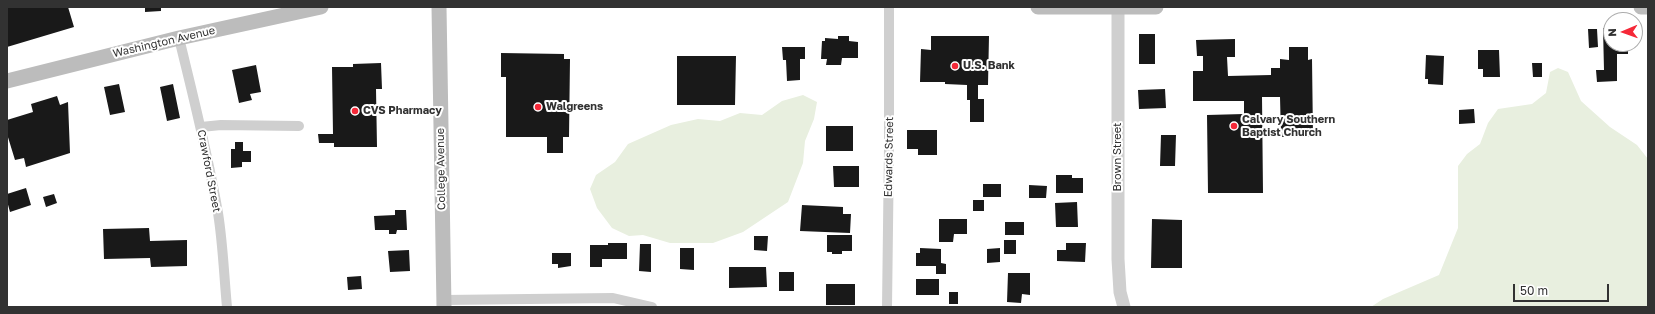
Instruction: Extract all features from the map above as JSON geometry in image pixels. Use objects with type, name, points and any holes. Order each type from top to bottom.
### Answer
[{"type":"main road","name":"Washington Avenue","points":[[7,81],[179,38],[321,7]]},
{"type":"main road","name":"College Avenue","points":[[439,7],[444,304]]},
{"type":"main road","points":[[1038,7],[1156,7]]},
{"type":"main road","points":[[1641,7],[1648,7]]},
{"type":"street","name":"Edwards Street","points":[[887,307],[890,7]]},
{"type":"street","name":"Brown Street","points":[[1118,7],[1118,259],[1120,292],[1124,307]]},
{"type":"street","name":"Crawford Street","points":[[179,38],[201,127],[218,214],[226,307]]},
{"type":"street","points":[[201,127],[221,125],[299,126]]},
{"type":"street","points":[[444,304],[613,298],[652,307]]},
{"type":"green space","points":[[1558,68],[1568,72],[1581,101],[1610,127],[1637,145],[1648,159],[1648,307],[1371,307],[1383,299],[1439,275],[1458,228],[1458,166],[1467,154],[1480,144],[1488,123],[1498,109],[1532,104],[1546,93],[1550,72]]},
{"type":"green space","points":[[803,95],[817,102],[814,119],[805,141],[803,163],[788,202],[743,232],[713,243],[670,243],[643,235],[629,236],[612,228],[597,208],[590,189],[596,175],[615,162],[628,144],[671,125],[698,119],[720,121],[740,113],[762,115],[782,101]]},
{"type":"building","points":[[7,7],[68,7],[74,27],[7,47]]},
{"type":"building","points":[[145,7],[161,7],[161,11],[145,12]]},
{"type":"building","points":[[1588,29],[1597,29],[1598,47],[1589,48]]},
{"type":"building","points":[[1139,34],[1155,34],[1155,64],[1139,64]]},
{"type":"building","points":[[838,36],[849,36],[849,41],[858,42],[858,58],[842,58],[841,65],[826,65],[827,59],[821,59],[822,41],[825,41],[825,38],[838,39]]},
{"type":"building","name":"U.S. Bank","points":[[931,36],[989,36],[988,85],[978,85],[978,99],[984,99],[984,122],[970,122],[970,100],[967,100],[967,85],[945,84],[945,82],[920,82],[921,49],[931,50]]},
{"type":"building","name":"Calvary Southern Baptist Church","points":[[1235,39],[1235,57],[1227,57],[1228,76],[1271,75],[1271,68],[1280,68],[1280,59],[1289,60],[1289,47],[1308,47],[1308,60],[1312,59],[1313,137],[1281,137],[1280,97],[1262,97],[1263,193],[1208,193],[1207,115],[1244,114],[1244,101],[1193,101],[1193,71],[1203,71],[1203,56],[1197,56],[1196,40]]},
{"type":"building","points":[[782,47],[805,47],[805,59],[800,59],[800,80],[787,81],[786,60],[783,60]]},
{"type":"building","points":[[1478,50],[1499,50],[1500,77],[1483,77],[1483,69],[1478,69]]},
{"type":"building","points":[[1604,52],[1628,52],[1628,54],[1617,54],[1617,81],[1597,82],[1596,70],[1604,70]]},
{"type":"building","name":"Walgreens","points":[[501,53],[564,54],[564,59],[570,59],[569,137],[563,137],[563,153],[547,153],[547,137],[506,137],[506,77],[501,77]]},
{"type":"building","points":[[1426,55],[1444,56],[1443,85],[1428,84],[1428,79],[1425,79]]},
{"type":"building","points":[[677,56],[736,56],[735,105],[677,105]]},
{"type":"building","name":"CVS Pharmacy","points":[[381,63],[382,89],[376,89],[377,147],[334,147],[334,143],[319,143],[318,134],[333,134],[332,67],[353,67],[353,64]]},
{"type":"building","points":[[1532,63],[1542,63],[1542,77],[1533,77]]},
{"type":"building","points":[[256,65],[261,92],[250,94],[252,100],[239,103],[232,70]]},
{"type":"building","points":[[119,84],[125,112],[110,115],[104,87]]},
{"type":"building","points":[[173,84],[180,118],[167,121],[160,87]]},
{"type":"building","points":[[1165,89],[1166,108],[1139,109],[1138,90]]},
{"type":"building","points":[[57,96],[60,105],[68,102],[70,153],[26,167],[24,158],[15,160],[7,134],[7,120],[33,112],[31,104]]},
{"type":"building","points":[[1474,109],[1475,123],[1459,124],[1459,110]]},
{"type":"building","points":[[826,126],[853,126],[853,151],[826,151]]},
{"type":"building","points":[[907,130],[937,130],[937,155],[918,155],[918,149],[907,149]]},
{"type":"building","points":[[1161,135],[1176,135],[1175,166],[1160,166]]},
{"type":"building","points":[[235,142],[243,142],[243,151],[251,151],[251,162],[242,162],[242,167],[231,168],[231,149],[235,149]]},
{"type":"building","points":[[833,166],[859,166],[859,187],[834,187]]},
{"type":"building","points":[[1056,175],[1072,175],[1072,178],[1083,178],[1083,193],[1056,193]]},
{"type":"building","points":[[983,184],[1001,184],[1001,197],[983,197]]},
{"type":"building","points":[[1029,185],[1047,186],[1046,198],[1029,198]]},
{"type":"building","points":[[26,188],[31,205],[10,212],[7,194]]},
{"type":"building","points":[[54,194],[57,203],[46,207],[43,197]]},
{"type":"building","points":[[973,200],[984,200],[984,211],[973,211]]},
{"type":"building","points":[[1077,202],[1078,227],[1056,227],[1055,203]]},
{"type":"building","points":[[802,205],[843,207],[843,214],[851,214],[850,233],[800,231]]},
{"type":"building","points":[[395,210],[406,210],[407,230],[397,230],[396,234],[389,234],[389,230],[375,230],[374,216],[395,215]]},
{"type":"building","points":[[939,219],[967,219],[967,234],[954,234],[953,242],[939,242]]},
{"type":"building","points":[[1152,219],[1182,220],[1182,268],[1151,268]]},
{"type":"building","points":[[1005,222],[1024,222],[1024,235],[1005,235]]},
{"type":"building","points":[[149,228],[150,241],[187,240],[187,266],[151,267],[150,258],[104,259],[103,229]]},
{"type":"building","points":[[827,235],[852,235],[852,251],[842,251],[842,254],[832,254],[832,252],[827,252]]},
{"type":"building","points":[[754,236],[768,236],[767,251],[754,250]]},
{"type":"building","points":[[1004,240],[1016,240],[1016,254],[1004,254]]},
{"type":"building","points":[[608,243],[627,243],[627,259],[602,259],[602,267],[590,267],[590,245],[608,245]]},
{"type":"building","points":[[1066,243],[1086,243],[1085,262],[1057,261],[1057,250],[1066,250]]},
{"type":"building","points":[[640,244],[651,244],[651,272],[639,271]]},
{"type":"building","points":[[680,248],[694,248],[694,270],[680,269]]},
{"type":"building","points":[[920,248],[941,249],[941,263],[946,264],[946,274],[936,274],[936,266],[916,266],[916,253],[920,253]]},
{"type":"building","points":[[1000,248],[1000,262],[987,263],[987,249]]},
{"type":"building","points":[[409,250],[410,271],[390,272],[388,251]]},
{"type":"building","points":[[552,253],[571,253],[571,266],[558,268],[558,264],[552,264]]},
{"type":"building","points":[[729,267],[766,267],[767,287],[729,288]]},
{"type":"building","points":[[779,272],[794,272],[794,291],[779,291]]},
{"type":"building","points":[[1008,273],[1030,273],[1030,295],[1022,294],[1021,303],[1007,302]]},
{"type":"building","points":[[361,276],[362,289],[348,290],[347,277]]},
{"type":"building","points":[[916,279],[939,279],[939,295],[916,295]]},
{"type":"building","points":[[826,284],[855,284],[855,305],[826,305]]},
{"type":"building","points":[[949,292],[958,292],[958,304],[949,304]]},
{"type":"place","name":"U.S. Bank","points":[[955,66]]},
{"type":"place","name":"Walgreens","points":[[538,107]]},
{"type":"place","name":"CVS Pharmacy","points":[[355,111]]},
{"type":"place","name":"Calvary Southern Baptist Church","points":[[1234,126]]}]
